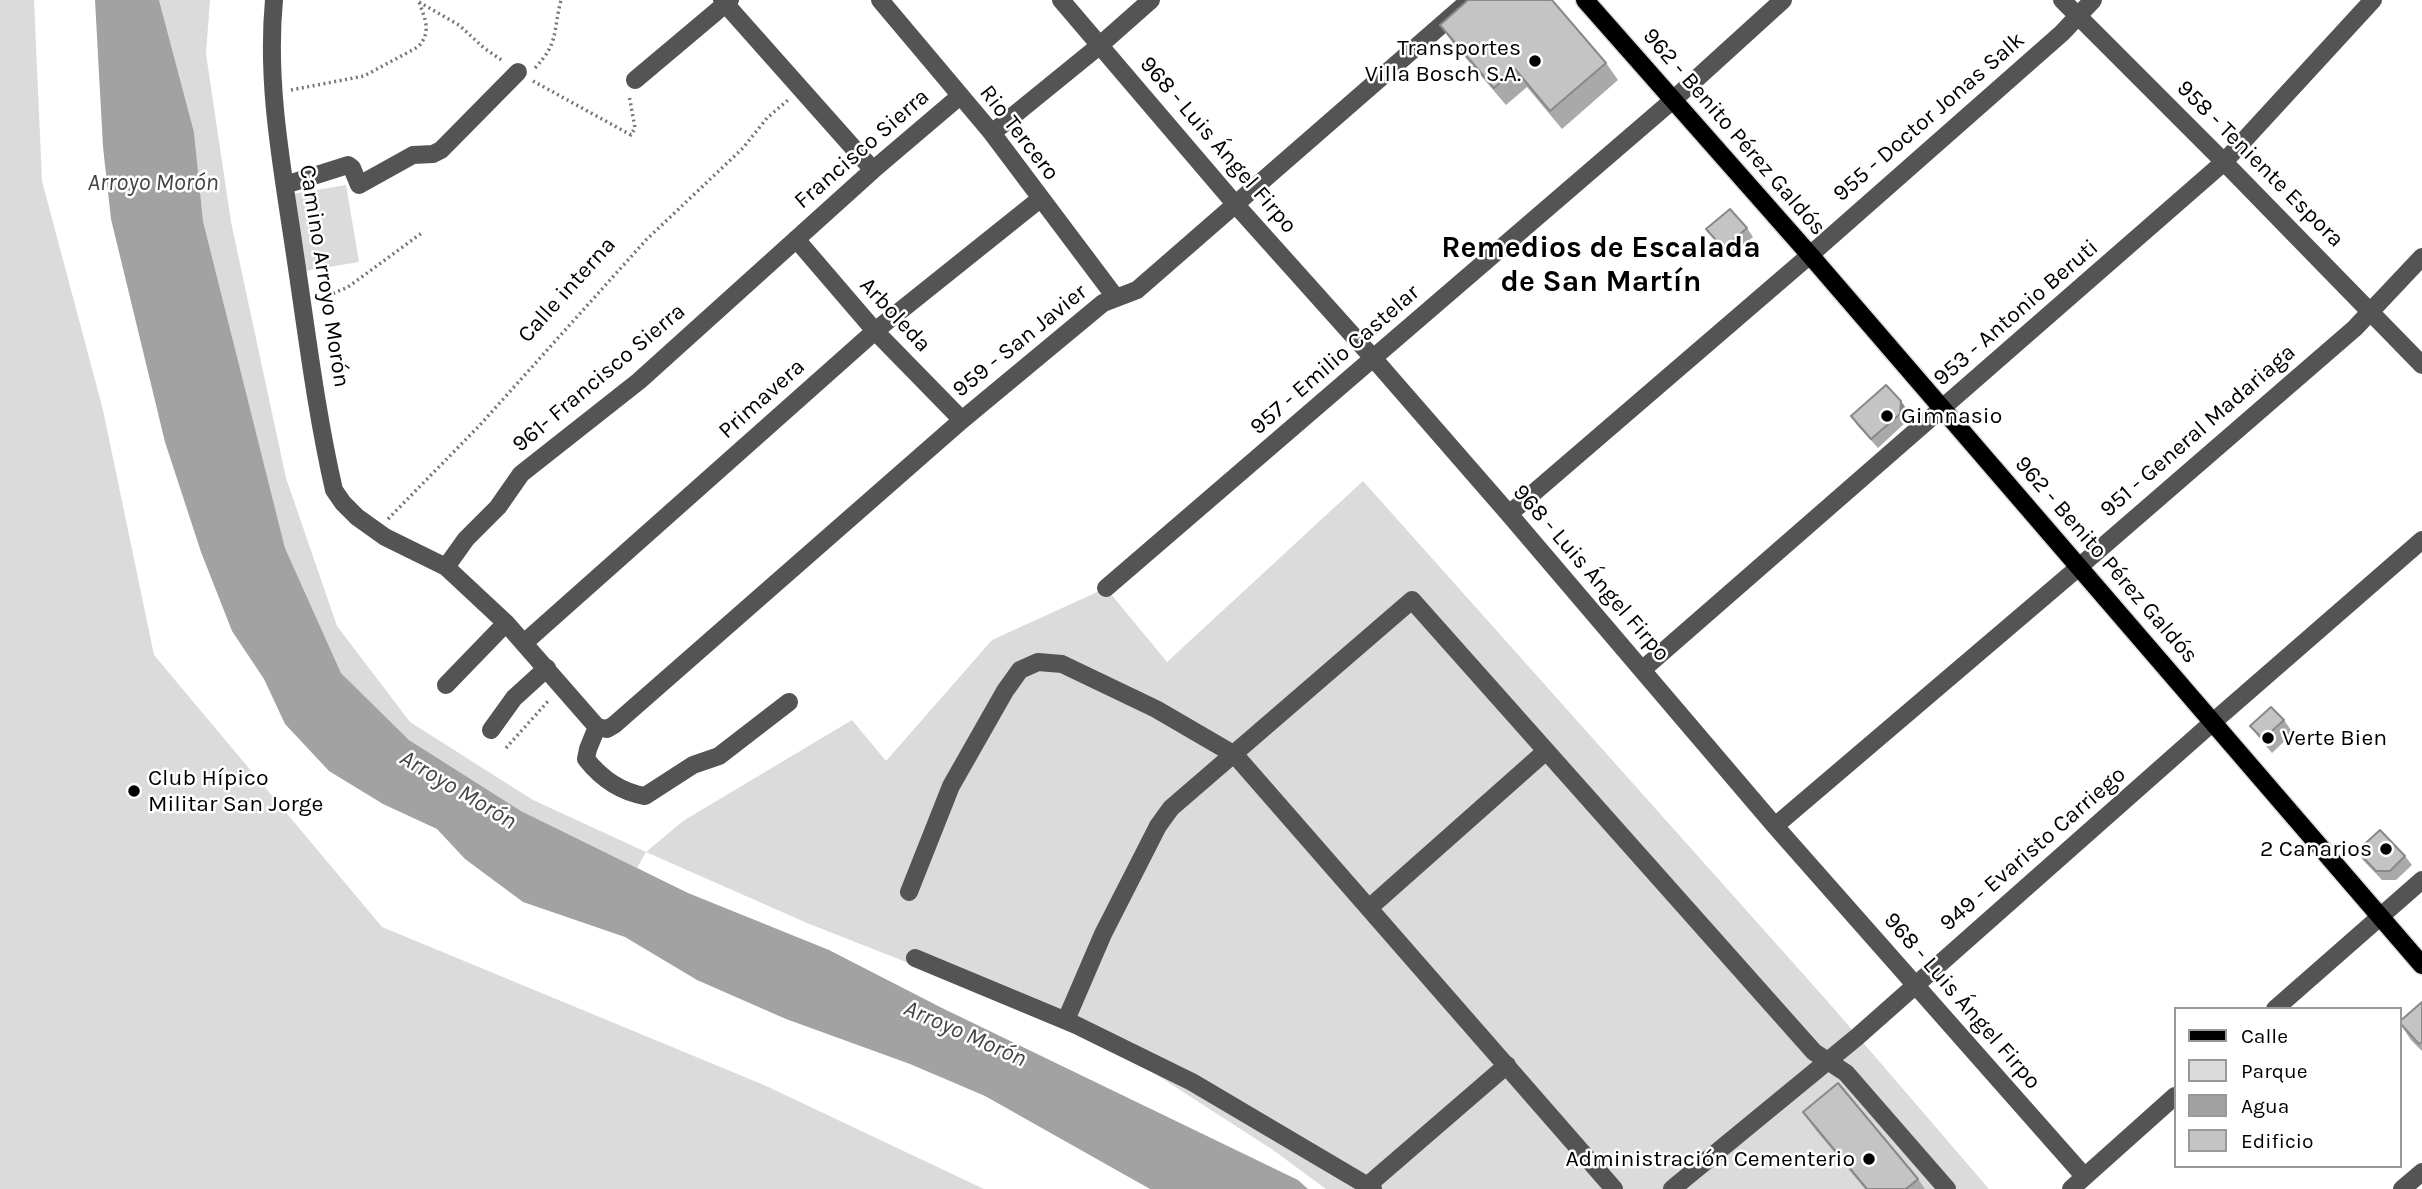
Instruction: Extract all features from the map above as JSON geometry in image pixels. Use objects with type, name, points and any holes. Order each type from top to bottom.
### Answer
[{"type":"main road","name":"962 - Benito Pérez Galdós","points":[[1585,0],[1810,255],[2422,965]]},
{"type":"street","name":"Camino Arroyo Morón","points":[[274,0],[271,30],[273,94],[302,304],[334,490],[357,517],[381,533]]},
{"type":"street","name":"Rio Tercero","points":[[880,0],[992,132],[1116,298]]},
{"type":"street","name":"968 - Luis Ángel Firpo","points":[[1061,0],[1915,985],[2077,1183]]},
{"type":"street","points":[[992,132],[1099,46],[1151,0]]},
{"type":"street","name":"959 - San Javier","points":[[602,728],[624,716],[962,420],[1103,303],[1137,290],[1470,0]]},
{"type":"street","name":"957 - Emilio Castelar","points":[[1106,588],[1673,100],[1783,0]]},
{"type":"street","name":"958 - Teniente Espora","points":[[2062,0],[2422,365]]},
{"type":"street","name":"955 - Doctor Jonas Salk","points":[[1509,514],[1810,255],[2093,0]]},
{"type":"street","name":"953 - Antonio Beruti","points":[[1642,670],[2224,162],[2373,0]]},
{"type":"street","points":[[635,80],[727,1],[800,89],[873,170]]},
{"type":"street","points":[[285,185],[348,165],[359,185],[413,155],[433,154],[441,150],[522,74]]},
{"type":"street","name":"Francisco Sierra","points":[[796,239],[960,96]]},
{"type":"street","name":"Primavera","points":[[524,643],[875,331],[1040,199]]},
{"type":"street","name":"Arboleda","points":[[796,239],[875,331],[962,420]]},
{"type":"street","name":"961- Francisco Sierra","points":[[446,566],[466,539],[498,507],[521,474],[639,381],[796,239]]},
{"type":"street","name":"951 - General Madariaga","points":[[1775,825],[2079,567],[2371,312],[2422,257]]},
{"type":"street","points":[[381,533],[446,566],[506,623],[561,687],[602,728],[588,749],[586,759],[618,788],[632,794],[645,796],[693,765],[719,756],[789,702]]},
{"type":"street","name":"949 - Evaristo Carriego","points":[[1672,1189],[1857,1037],[2422,540]]},
{"type":"street","points":[[1066,1020],[1103,934],[1158,825],[1171,808],[1412,600],[1814,1052],[1846,1073],[1947,1189]]},
{"type":"street","points":[[446,685],[506,623]]},
{"type":"street","points":[[909,892],[958,774],[1005,691],[1020,670],[1038,662],[1062,664],[1074,669],[1156,709],[1235,755],[1614,1189]]},
{"type":"street","points":[[491,730],[514,698],[547,668]]},
{"type":"street","points":[[1369,908],[1546,751]]},
{"type":"street","points":[[2277,1007],[2422,880]]},
{"type":"street","points":[[915,958],[1066,1020],[1192,1082],[1371,1187],[1507,1065]]},
{"type":"street","points":[[2077,1183],[2174,1097]]},
{"type":"street","points":[[2402,1189],[2422,1172]]},
{"type":"path","points":[[522,74],[547,55],[553,44],[561,0]]},
{"type":"path","points":[[273,94],[364,76],[418,47],[428,28],[420,1]]},
{"type":"path","points":[[420,1],[459,25],[484,48],[522,74],[631,135],[635,128],[629,90],[635,80]]},
{"type":"path","name":"Calle interna","points":[[381,533],[646,240],[743,148],[766,118],[800,89]]},
{"type":"path","points":[[302,304],[334,295],[348,287],[424,232]]},
{"type":"path","points":[[506,748],[561,687]]},
{"type":"green space","name":"Club Hípico Militar San Jorge","points":[[0,0],[34,0],[42,181],[103,410],[154,655],[382,927],[764,1085],[984,1189],[0,1189]]},
{"type":"green space","points":[[159,0],[210,0],[206,54],[231,222],[286,478],[337,626],[410,722],[533,800],[646,852],[637,868],[521,811],[409,740],[341,673],[285,548],[203,221],[194,132]]},
{"type":"green space","points":[[346,185],[359,262],[305,271],[293,194]]},
{"type":"green space","points":[[1363,481],[1829,1003],[1989,1189],[1326,1189],[1273,1150],[1146,1068],[1048,1018],[807,923],[646,852],[683,821],[852,720],[886,761],[992,640],[1106,588],[1167,662]]},
{"type":"water","name":"Arroyo Morón","points":[[95,0],[159,0],[194,132],[203,221],[285,548],[341,673],[409,740],[521,811],[688,893],[829,950],[942,1008],[1298,1180],[1308,1189],[1150,1189],[985,1096],[910,1064],[786,1019],[697,980],[625,937],[523,902],[465,859],[437,829],[383,804],[329,771],[285,724],[264,679],[232,631],[201,552],[165,442],[111,219],[103,147]]},
{"type":"building","name":"Transportes Villa Bosch S.A.","points":[[1468,0],[1552,0],[1606,63],[1550,111],[1515,69],[1494,88],[1440,25]]},
{"type":"building","points":[[1730,209],[1747,228],[1723,248],[1706,229]]},
{"type":"building","name":"Gimnasio","points":[[1886,385],[1901,401],[1900,414],[1871,439],[1851,416]]},
{"type":"building","points":[[2271,707],[2284,720],[2263,739],[2250,726]]},
{"type":"building","name":"2 Canarios","points":[[2380,830],[2405,856],[2390,871],[2376,871],[2357,851]]},
{"type":"building","points":[[2422,1002],[2422,1042],[2419,1044],[2401,1024],[2401,1020]]},
{"type":"building","name":"Administración Cementerio","points":[[1838,1083],[1918,1179],[1906,1189],[1867,1189],[1803,1112]]},
{"type":"place","name":"Transportes Villa Bosch S.A.","points":[[1535,61]]},
{"type":"place","name":"Gimnasio","points":[[1887,416]]},
{"type":"place","name":"Verte Bien","points":[[2268,738]]},
{"type":"place","name":"Club Hípico Militar San Jorge","points":[[134,791]]},
{"type":"place","name":"2 Canarios","points":[[2386,849]]},
{"type":"place","name":"Administración Cementerio","points":[[1869,1159]]},
{"type":"district","name":"Remedios de Escalada de San Martín","points":[[1601,265]]}]
